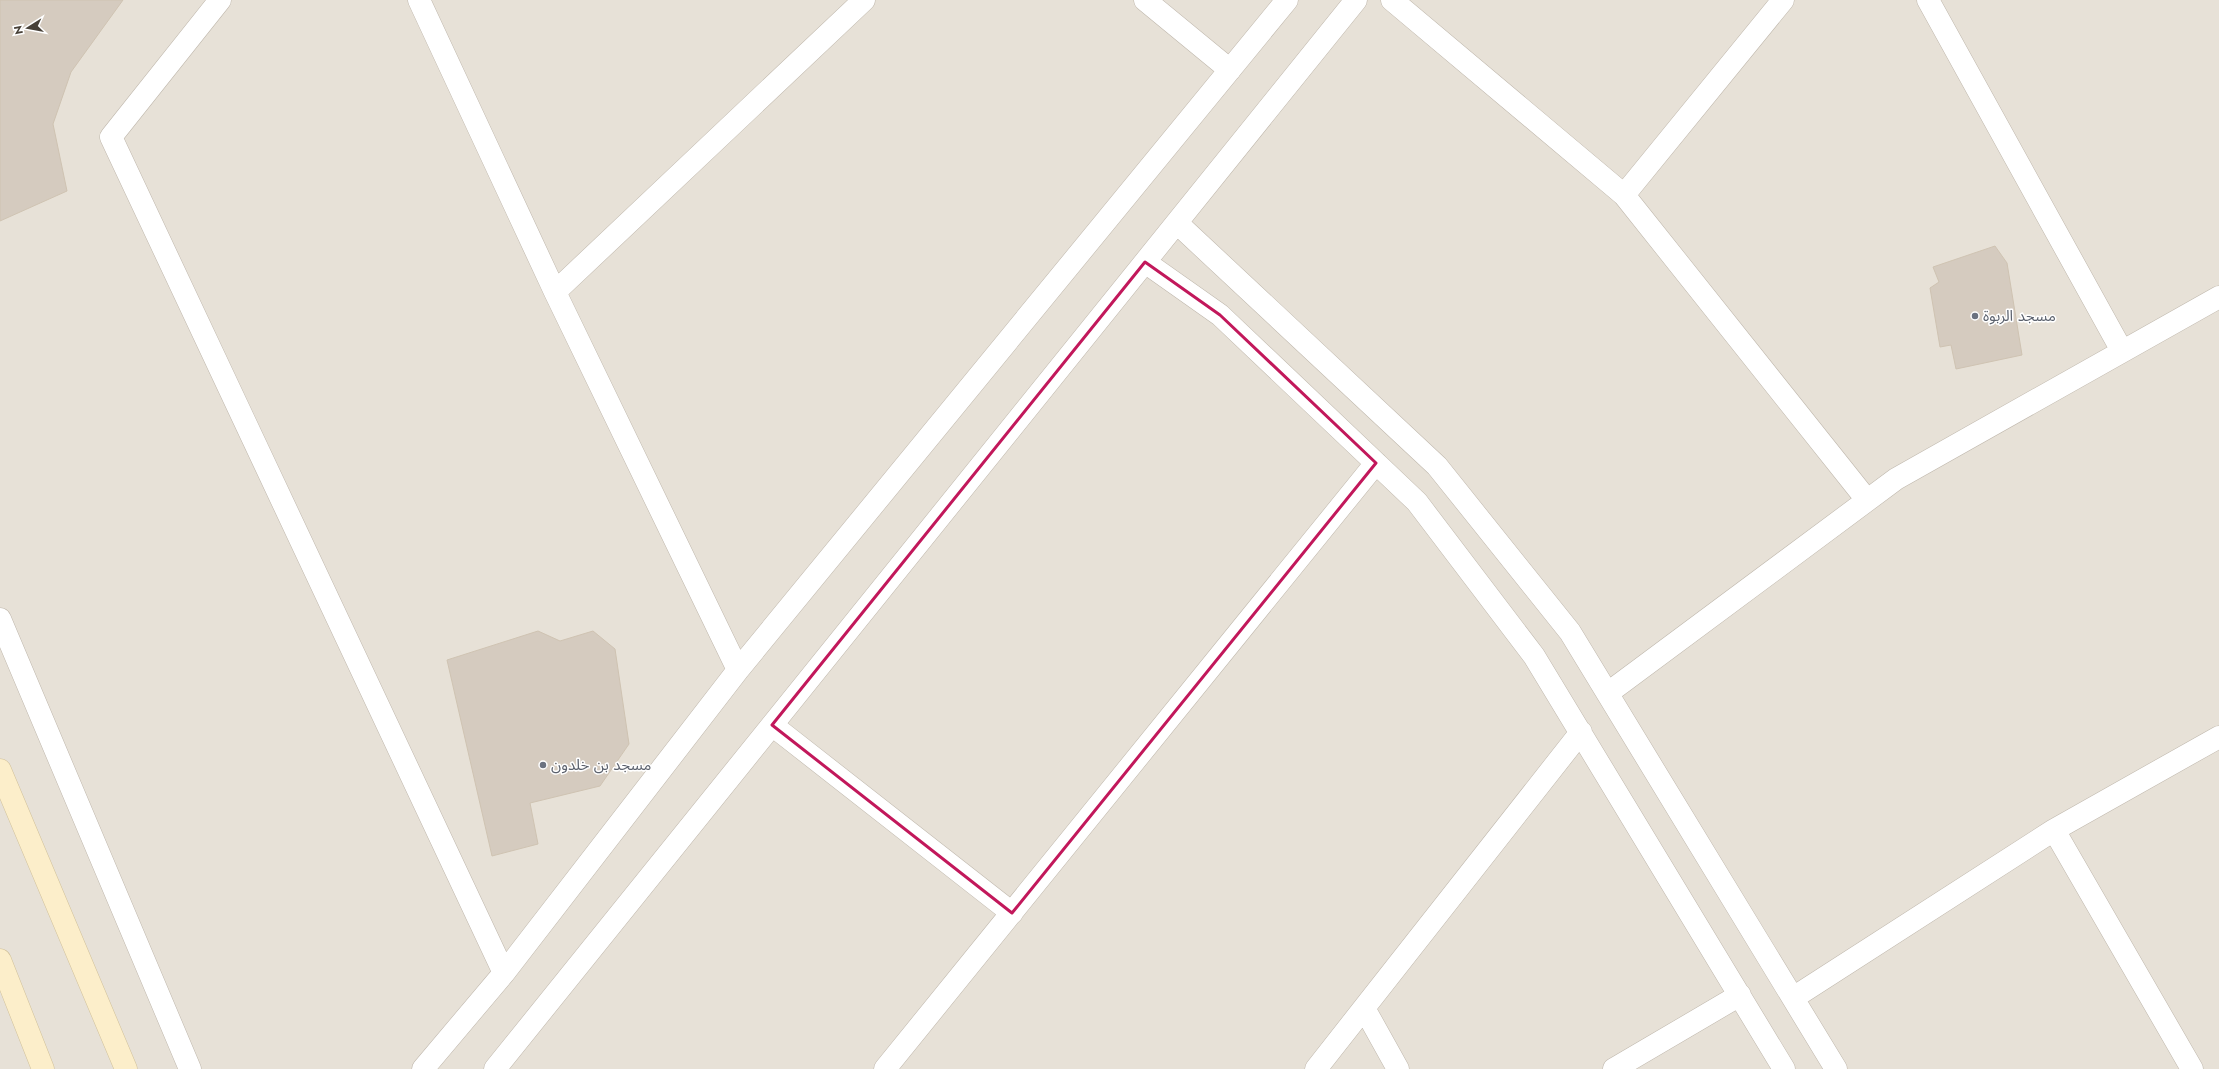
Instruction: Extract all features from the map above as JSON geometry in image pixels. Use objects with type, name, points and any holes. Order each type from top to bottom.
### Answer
[{"type":"street","points":[[220,0],[111,137],[504,973]]},
{"type":"street","points":[[419,0],[555,292],[738,670]]},
{"type":"street","points":[[555,292],[864,0]]},
{"type":"street","points":[[1146,0],[1230,70]]},
{"type":"street","points":[[423,1069],[504,973],[738,670],[1287,0]]},
{"type":"street","points":[[495,1069],[1356,0]]},
{"type":"street","points":[[1392,0],[1624,194],[1867,500]]},
{"type":"street","points":[[1624,194],[1783,0]]},
{"type":"street","points":[[1928,0],[2122,351]]},
{"type":"street","points":[[1177,223],[1437,466],[1570,632],[1836,1069]]},
{"type":"street","points":[[1146,262],[1220,315],[1417,502],[1534,656],[1784,1069]]},
{"type":"street","points":[[1608,694],[1896,479],[2219,297]]},
{"type":"street","points":[[885,1069],[1376,463]]},
{"type":"street","points":[[0,619],[190,1069]]},
{"type":"street","points":[[772,725],[1012,913]]},
{"type":"street","points":[[1316,1069],[1580,732]]},
{"type":"street","points":[[1793,998],[2054,830],[2218,740]]},
{"type":"street","points":[[0,770],[126,1069]]},
{"type":"street","points":[[2054,830],[2192,1069]]},
{"type":"street","points":[[0,960],[43,1069]]},
{"type":"street","points":[[1614,1069],[1740,995]]},
{"type":"street","points":[[1364,1008],[1398,1069]]},
{"type":"highlighted area","points":[[1145,262],[1220,315],[1376,463],[1012,913],[772,725]]},
{"type":"shaded area","points":[[0,0],[2219,0],[2219,1069],[0,1069]]},
{"type":"building","points":[[0,0],[123,0],[71,72],[53,124],[67,191],[0,221]]},
{"type":"building","name":"مسجد الربوة","points":[[1995,246],[2007,263],[2022,355],[1956,369],[1951,345],[1940,347],[1930,288],[1939,282],[1933,267]]},
{"type":"building","name":"مسجد بن خلدون","points":[[538,631],[560,641],[593,631],[615,649],[629,744],[600,786],[530,803],[538,844],[492,856],[447,660]]},
{"type":"place","name":"مسجد الربوة","points":[[1975,316]]},
{"type":"place","name":"مسجد بن خلدون","points":[[543,765]]}]
